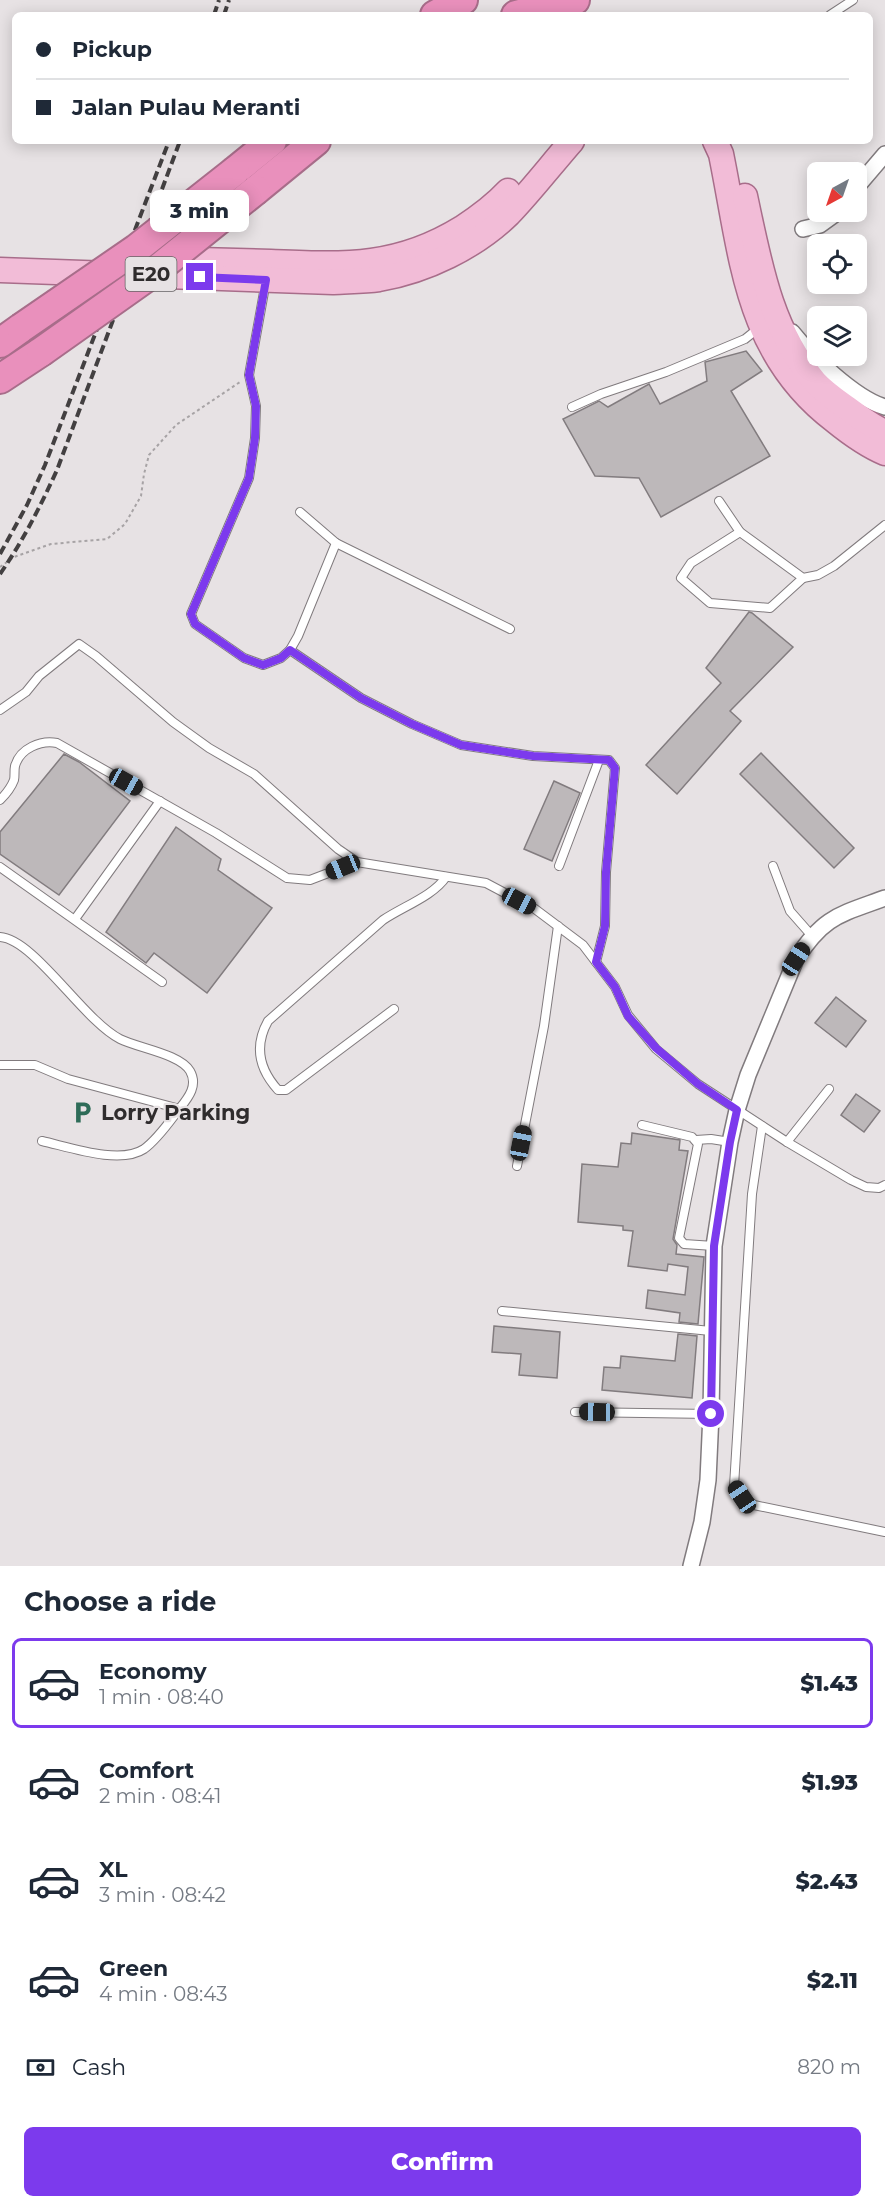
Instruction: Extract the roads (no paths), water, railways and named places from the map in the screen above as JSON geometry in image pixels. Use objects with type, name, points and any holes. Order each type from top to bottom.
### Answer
[{"type":"highway","points":[[441,12],[463,0]]},
{"type":"highway","points":[[528,12],[574,0]]},
{"type":"highway","name":"E20","points":[[11,336],[135,249],[268,144]]},
{"type":"highway","name":"E20","points":[[0,379],[154,272],[312,144]]},
{"type":"main road","points":[[0,255],[333,265],[376,262],[406,255],[443,240],[472,221],[497,203],[548,144]]},
{"type":"main road","points":[[0,270],[333,282],[379,279],[448,257],[481,237],[508,214],[569,144]]},
{"type":"main road","points":[[716,144],[721,154],[751,298],[786,339],[816,383],[873,427],[885,432]]},
{"type":"main road","points":[[733,144],[762,275],[770,348],[790,379],[820,410],[865,444],[885,453]]},
{"type":"street","points":[[867,176],[885,154]]},
{"type":"street","points":[[803,230],[824,222]]},
{"type":"street","points":[[767,318],[797,339],[856,392],[885,407]]},
{"type":"street","points":[[691,1566],[702,1522],[708,1480],[714,1246],[737,1110],[748,1075],[796,959],[812,936],[834,917],[885,898]]},
{"type":"lane","points":[[835,12],[853,0]]},
{"type":"lane","points":[[266,280],[249,375],[256,406],[255,438],[249,478],[191,614],[195,624],[244,658],[263,665],[281,658],[290,650],[298,636],[336,543]]},
{"type":"lane","points":[[572,407],[601,394],[666,372],[745,339],[767,318]]},
{"type":"lane","points":[[719,501],[740,532],[803,578]]},
{"type":"lane","points":[[300,512],[336,543],[510,629]]},
{"type":"lane","points":[[740,532],[691,563],[681,578],[711,603],[770,608],[803,578],[818,575],[834,566],[885,525]]},
{"type":"lane","points":[[0,710],[26,693],[39,676],[79,644],[173,722],[209,748],[254,774],[338,849],[357,862],[486,883],[535,909],[583,945],[615,987],[628,1016],[656,1048],[698,1084],[787,1142],[866,1187],[879,1188],[885,1185]]},
{"type":"lane","points":[[290,650],[361,698],[412,724],[461,745],[533,756],[609,760],[615,768],[606,872],[605,926],[596,962]]},
{"type":"lane","points":[[0,800],[14,780],[15,764],[29,747],[46,741],[57,743],[160,801],[287,878],[310,880],[357,862]]},
{"type":"lane","points":[[559,866],[599,760]]},
{"type":"lane","points":[[75,919],[160,801]]},
{"type":"lane","points":[[773,866],[790,911],[812,936]]},
{"type":"lane","points":[[0,867],[162,982]]},
{"type":"lane","points":[[394,1009],[286,1090],[278,1090],[273,1084],[259,1055],[260,1043],[268,1021],[383,921],[402,907],[439,887],[446,877]]},
{"type":"lane","points":[[517,1166],[544,1026],[558,926]]},
{"type":"lane","points":[[0,937],[14,941],[32,955],[103,1028],[119,1039],[177,1060],[189,1070],[193,1082],[192,1094],[145,1148],[132,1155],[116,1156],[42,1141]]},
{"type":"lane","points":[[0,1065],[35,1065],[68,1079],[180,1108]]},
{"type":"lane","points":[[787,1142],[829,1089]]},
{"type":"lane","points":[[642,1125],[692,1137],[696,1140],[711,1139],[730,1142]]},
{"type":"lane","points":[[762,1126],[752,1194],[734,1486],[742,1497],[754,1505],[885,1532]]},
{"type":"lane","points":[[696,1140],[698,1144],[679,1238],[684,1244],[714,1246]]},
{"type":"lane","points":[[502,1311],[711,1330]]},
{"type":"lane","points":[[575,1412],[711,1414]]},
{"type":"railway","points":[[215,12],[219,0]]},
{"type":"railway","points":[[225,12],[229,0]]},
{"type":"railway","points":[[0,554],[27,505],[45,465],[168,144]]},
{"type":"railway","points":[[0,574],[31,524],[57,470],[179,144]]},
{"type":"place","name":"Lorry Parking","points":[[83,1112]]}]
